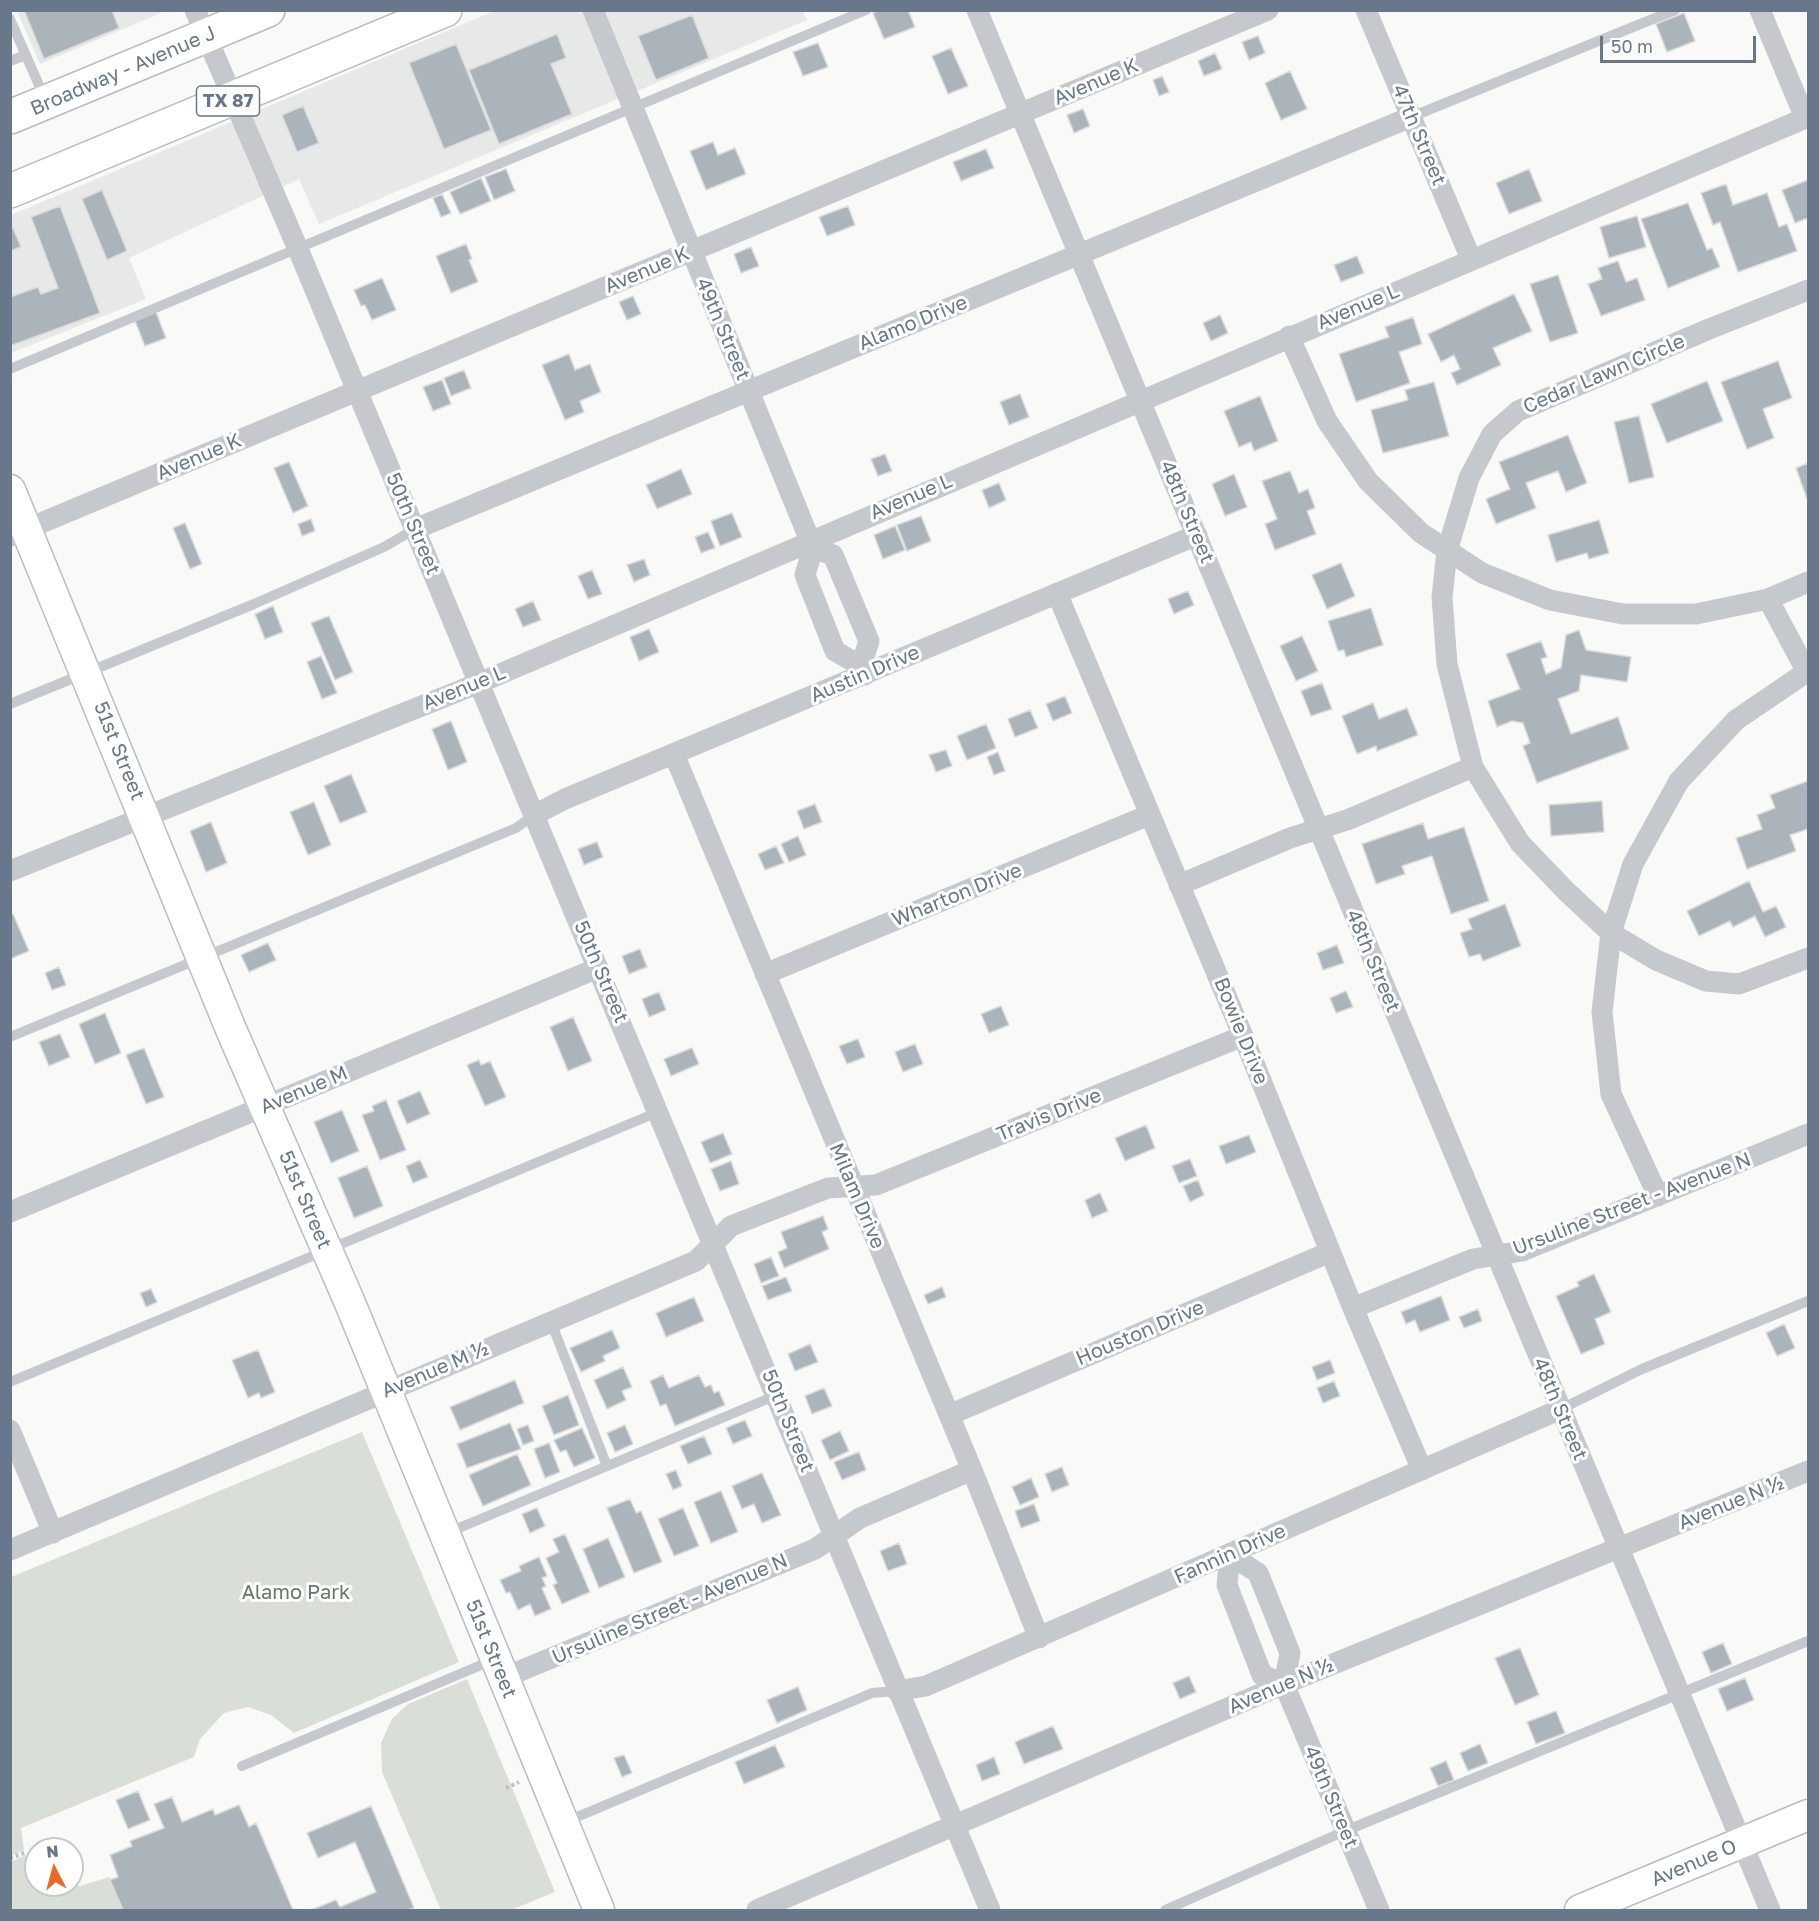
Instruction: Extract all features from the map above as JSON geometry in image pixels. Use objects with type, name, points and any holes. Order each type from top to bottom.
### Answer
[{"type":"main road","name":"Broadway - Avenue J","points":[[10,117],[47,102],[201,23],[268,10]]},
{"type":"main road","name":"TX 87","points":[[10,191],[445,10]]},
{"type":"street","name":"49th Street","points":[[593,10],[812,544]]},
{"type":"street","name":"48th Street","points":[[977,10],[1561,1409],[1617,1549],[1770,1911]]},
{"type":"street","name":"Avenue K","points":[[19,532],[1268,10]]},
{"type":"street","name":"47th Street","points":[[1366,10],[1471,259]]},
{"type":"street","points":[[1760,10],[1807,117]]},
{"type":"street","name":"50th Street","points":[[201,23],[298,249],[714,1243],[897,1691],[990,1911]]},
{"type":"street","name":"Alamo Drive","points":[[415,529],[1411,117]]},
{"type":"street","name":"Avenue L","points":[[10,871],[479,683],[812,544],[1139,400],[1807,117]]},
{"type":"street","name":"Cedar Lawn Circle","points":[[1809,290],[1709,329],[1518,411],[1492,434],[1469,478],[1447,551],[1442,597],[1447,664],[1473,767],[1520,843],[1566,891],[1611,933],[1656,960],[1706,981],[1739,984],[1809,958]]},
{"type":"street","points":[[1289,336],[1327,421],[1368,482],[1420,533],[1482,573],[1550,600],[1623,614],[1696,614],[1768,599],[1809,582]]},
{"type":"street","name":"51st Street","points":[[10,490],[19,532],[87,672],[201,957],[327,1250],[599,1911]]},
{"type":"street","name":"Austin Drive","points":[[534,815],[565,799],[674,754],[863,670],[1197,535]]},
{"type":"street","points":[[812,544],[833,555],[869,641],[863,670],[834,651],[805,574],[812,544]]},
{"type":"street","name":"Bowie Drive","points":[[1057,593],[1422,1470]]},
{"type":"street","points":[[1658,1196],[1611,1094],[1602,1012],[1611,933],[1633,864],[1679,781],[1736,720],[1808,671],[1768,599]]},
{"type":"street","name":"Milam Drive","points":[[674,754],[972,1470],[1039,1638]]},
{"type":"street","points":[[1179,885],[1318,828],[1347,820],[1473,767]]},
{"type":"street","name":"Wharton Drive","points":[[765,974],[1149,815]]},
{"type":"street","name":"Avenue M","points":[[10,1212],[598,968]]},
{"type":"street","name":"Travis Drive","points":[[853,1186],[876,1185],[1243,1036]]},
{"type":"street","name":"Ursuline Street - Avenue N","points":[[1353,1308],[1473,1259],[1522,1251],[1809,1134]]},
{"type":"street","name":"Avenue M ½","points":[[10,1550],[696,1261],[731,1226],[828,1188],[853,1186]]},
{"type":"street","name":"Houston Drive","points":[[949,1415],[1330,1252]]},
{"type":"street","name":"Fannin Drive","points":[[897,1691],[926,1686],[1561,1409]]},
{"type":"street","points":[[10,1430],[53,1533]]},
{"type":"street","points":[[835,1536],[860,1518],[972,1470]]},
{"type":"street","name":"Avenue N ½","points":[[757,1911],[1284,1684],[1809,1471]]},
{"type":"street","name":"Ursuline Street - Avenue N","points":[[499,1668],[815,1549],[835,1536]]},
{"type":"street","points":[[1230,1555],[1258,1573],[1290,1653],[1284,1684],[1262,1675],[1227,1585],[1230,1555]]},
{"type":"street","name":"49th Street","points":[[1284,1684],[1379,1911]]},
{"type":"street","name":"Avenue O","points":[[1580,1911],[1809,1815]]},
{"type":"lane","points":[[10,369],[866,10]]},
{"type":"lane","points":[[1411,117],[1675,10]]},
{"type":"lane","points":[[10,19],[47,102]]},
{"type":"lane","points":[[10,61],[26,55]]},
{"type":"lane","points":[[10,704],[254,604],[384,547],[415,529]]},
{"type":"lane","points":[[10,1038],[516,828],[534,815]]},
{"type":"lane","points":[[10,1382],[658,1112]]},
{"type":"lane","points":[[1561,1409],[1642,1370],[1809,1301]]},
{"type":"lane","points":[[551,1322],[607,1466]]},
{"type":"lane","points":[[444,1534],[777,1395]]},
{"type":"lane","points":[[1165,1911],[1345,1831],[1809,1641]]},
{"type":"lane","points":[[242,1766],[499,1668]]},
{"type":"lane","points":[[564,1822],[872,1693],[897,1691]]},
{"type":"path","points":[[506,1788],[520,1782]]},
{"type":"shaded area","points":[[168,10],[40,64],[17,11]]},
{"type":"shaded area","points":[[494,11],[803,11],[807,20],[319,224],[299,179],[129,258],[146,299],[11,353],[11,215]]},
{"type":"green space","name":"Alamo Park","points":[[362,1432],[459,1662],[294,1733],[271,1715],[248,1707],[224,1713],[200,1739],[194,1757],[21,1828],[24,1850],[11,1856],[11,1577]]},
{"type":"green space","points":[[467,1679],[555,1892],[511,1910],[442,1910],[440,1908],[382,1772],[381,1743],[392,1719],[408,1704]]},
{"type":"green space","points":[[24,1856],[24,1897],[84,1897],[84,1885],[109,1877],[123,1910],[11,1910],[10,1862]]},
{"type":"building","points":[[24,10],[112,10],[119,28],[44,59]]},
{"type":"building","points":[[880,10],[908,10],[915,27],[884,39],[873,13]]},
{"type":"building","points":[[1684,13],[1695,41],[1667,52],[1656,24]]},
{"type":"building","points":[[692,15],[709,58],[656,80],[638,36]]},
{"type":"building","points":[[557,34],[566,58],[551,64],[572,114],[499,144],[469,70]]},
{"type":"building","points":[[1258,36],[1265,53],[1249,60],[1242,42]]},
{"type":"building","points":[[818,43],[828,67],[803,76],[793,52]]},
{"type":"building","points":[[456,44],[491,130],[444,149],[409,63]]},
{"type":"building","points":[[951,48],[968,86],[948,94],[932,56]]},
{"type":"building","points":[[1215,53],[1222,69],[1204,76],[1198,61]]},
{"type":"building","points":[[1290,71],[1307,109],[1281,120],[1265,83]]},
{"type":"building","points":[[1162,76],[1169,92],[1159,96],[1153,80]]},
{"type":"building","points":[[303,106],[319,143],[297,152],[282,115]]},
{"type":"building","points":[[1083,109],[1090,126],[1074,133],[1067,115]]},
{"type":"building","points":[[713,142],[718,155],[735,148],[746,174],[706,190],[690,151]]},
{"type":"building","points":[[986,149],[994,168],[961,181],[953,162]]},
{"type":"building","points":[[506,169],[515,191],[494,200],[485,177]]},
{"type":"building","points":[[1529,169],[1542,201],[1509,214],[1496,183]]},
{"type":"building","points":[[481,178],[491,201],[460,214],[450,192]]},
{"type":"building","points":[[1808,180],[1808,218],[1795,223],[1782,190]]},
{"type":"building","points":[[1726,184],[1733,205],[1767,193],[1779,227],[1787,224],[1797,251],[1738,272],[1720,222],[1713,225],[1701,193]]},
{"type":"building","points":[[102,190],[127,251],[107,260],[82,199]]},
{"type":"building","points":[[442,194],[451,213],[441,217],[433,198]]},
{"type":"building","points":[[1688,203],[1707,250],[1712,248],[1720,267],[1668,288],[1641,219]]},
{"type":"building","points":[[60,206],[100,313],[10,346],[10,297],[38,287],[41,294],[58,288],[31,217]]},
{"type":"building","points":[[848,206],[855,225],[827,236],[819,217]]},
{"type":"building","points":[[1637,216],[1646,247],[1609,258],[1600,227]]},
{"type":"building","points":[[13,228],[21,247],[10,251],[10,229]]},
{"type":"building","points":[[466,244],[472,259],[469,260],[478,282],[451,293],[436,256]]},
{"type":"building","points":[[751,247],[759,266],[741,273],[734,254]]},
{"type":"building","points":[[1357,256],[1364,273],[1341,282],[1334,265]]},
{"type":"building","points":[[1618,261],[1626,282],[1637,278],[1645,300],[1601,316],[1588,284],[1602,279],[1598,268]]},
{"type":"building","points":[[1558,275],[1578,333],[1550,342],[1530,284]]},
{"type":"building","points":[[382,278],[396,310],[372,320],[365,305],[361,306],[354,290]]},
{"type":"building","points":[[1514,294],[1532,331],[1493,348],[1501,365],[1457,385],[1451,373],[1460,369],[1454,355],[1441,362],[1428,334]]},
{"type":"building","points":[[633,296],[641,314],[627,320],[619,302]]},
{"type":"building","points":[[156,312],[166,338],[145,346],[135,321]]},
{"type":"building","points":[[1220,315],[1228,333],[1211,341],[1203,323]]},
{"type":"building","points":[[1413,317],[1422,344],[1399,352],[1410,383],[1356,402],[1339,354],[1389,337],[1385,327]]},
{"type":"building","points":[[569,354],[575,370],[590,364],[601,392],[580,401],[584,412],[565,420],[542,365]]},
{"type":"building","points":[[1778,361],[1792,398],[1763,409],[1774,438],[1747,449],[1721,382]]},
{"type":"building","points":[[464,370],[471,388],[451,396],[444,378]]},
{"type":"building","points":[[442,380],[451,404],[433,411],[423,387]]},
{"type":"building","points":[[1707,381],[1723,421],[1667,443],[1651,404]]},
{"type":"building","points":[[1434,382],[1449,436],[1383,453],[1371,410],[1408,400],[1405,390]]},
{"type":"building","points":[[1020,394],[1029,417],[1009,425],[1000,402]]},
{"type":"building","points":[[1260,396],[1278,441],[1254,451],[1251,442],[1239,447],[1224,411]]},
{"type":"building","points":[[1639,416],[1654,477],[1629,483],[1614,422]]},
{"type":"building","points":[[1568,435],[1587,483],[1566,492],[1558,471],[1526,483],[1536,508],[1496,524],[1486,499],[1510,489],[1499,462]]},
{"type":"building","points":[[885,454],[892,471],[878,476],[871,459]]},
{"type":"building","points":[[289,462],[308,506],[293,513],[274,468]]},
{"type":"building","points":[[1808,463],[1808,498],[1807,499],[1796,468]]},
{"type":"building","points":[[681,469],[692,494],[657,509],[646,485]]},
{"type":"building","points":[[1290,471],[1299,493],[1308,489],[1315,508],[1307,511],[1316,534],[1275,550],[1265,524],[1277,519],[1262,481]]},
{"type":"building","points":[[1234,474],[1247,507],[1225,516],[1212,484]]},
{"type":"building","points":[[999,483],[1006,500],[989,508],[982,490]]},
{"type":"building","points":[[732,513],[742,537],[720,546],[711,521]]},
{"type":"building","points":[[921,516],[931,541],[907,551],[897,525]]},
{"type":"building","points":[[311,519],[315,531],[302,536],[298,524]]},
{"type":"building","points":[[1599,520],[1609,553],[1589,559],[1587,553],[1556,562],[1548,535]]},
{"type":"building","points":[[185,523],[202,564],[190,569],[173,528]]},
{"type":"building","points":[[895,526],[905,550],[883,559],[874,535]]},
{"type":"building","points":[[708,532],[715,548],[701,553],[695,537]]},
{"type":"building","points":[[644,559],[650,575],[634,582],[627,565]]},
{"type":"building","points":[[1341,563],[1355,596],[1327,609],[1312,575]]},
{"type":"building","points":[[592,570],[602,594],[588,599],[578,576]]},
{"type":"building","points":[[1188,591],[1194,605],[1174,614],[1168,599]]},
{"type":"building","points":[[533,601],[541,620],[523,627],[515,609]]},
{"type":"building","points":[[273,606],[283,632],[265,639],[255,614]]},
{"type":"building","points":[[1371,608],[1383,645],[1346,657],[1344,650],[1338,651],[1328,621]]},
{"type":"building","points":[[329,616],[353,672],[335,680],[311,623]]},
{"type":"building","points":[[649,629],[659,652],[639,661],[630,637]]},
{"type":"building","points":[[1579,630],[1586,650],[1631,657],[1627,682],[1581,675],[1579,691],[1558,699],[1571,734],[1618,717],[1629,749],[1537,783],[1523,746],[1530,743],[1523,723],[1512,721],[1497,727],[1488,701],[1520,689],[1506,654],[1541,641],[1547,657],[1541,659],[1546,674],[1561,668],[1566,635]]},
{"type":"building","points":[[1302,636],[1318,671],[1296,681],[1280,646]]},
{"type":"building","points":[[321,656],[337,693],[322,699],[307,662]]},
{"type":"building","points":[[1322,683],[1332,709],[1311,716],[1301,691]]},
{"type":"building","points":[[1065,696],[1072,713],[1053,721],[1046,704]]},
{"type":"building","points":[[1373,703],[1379,719],[1407,708],[1418,735],[1377,751],[1376,746],[1357,754],[1342,716]]},
{"type":"building","points":[[1030,710],[1038,728],[1015,737],[1008,719]]},
{"type":"building","points":[[451,721],[467,762],[448,770],[432,729]]},
{"type":"building","points":[[986,724],[996,748],[967,760],[957,736]]},
{"type":"building","points":[[946,750],[952,766],[936,772],[929,755]]},
{"type":"building","points":[[998,752],[1005,771],[994,775],[987,757]]},
{"type":"building","points":[[351,774],[367,812],[340,823],[324,786]]},
{"type":"building","points":[[1808,781],[1808,829],[1790,835],[1796,851],[1747,869],[1736,838],[1762,829],[1757,815],[1775,808],[1770,795]]},
{"type":"building","points":[[1602,801],[1604,832],[1551,836],[1549,805]]},
{"type":"building","points":[[314,802],[331,845],[308,855],[290,812]]},
{"type":"building","points":[[815,804],[822,822],[804,829],[797,811]]},
{"type":"building","points":[[211,822],[227,863],[206,872],[190,831]]},
{"type":"building","points":[[1423,823],[1428,839],[1464,827],[1489,901],[1451,914],[1432,856],[1402,866],[1405,874],[1376,884],[1362,844]]},
{"type":"building","points":[[798,836],[806,855],[789,862],[781,844]]},
{"type":"building","points":[[597,842],[603,857],[584,865],[578,849]]},
{"type":"building","points":[[776,846],[784,863],[765,870],[758,854]]},
{"type":"building","points":[[1749,881],[1763,912],[1776,906],[1786,927],[1765,937],[1755,916],[1733,927],[1730,921],[1699,936],[1687,911]]},
{"type":"building","points":[[1505,904],[1521,946],[1483,961],[1480,954],[1469,957],[1460,933],[1472,929],[1468,919]]},
{"type":"building","points":[[13,914],[29,951],[10,959],[10,915]]},
{"type":"building","points":[[268,943],[276,960],[249,972],[241,955]]},
{"type":"building","points":[[1337,945],[1344,963],[1323,970],[1317,953]]},
{"type":"building","points":[[640,949],[647,967],[629,974],[622,956]]},
{"type":"building","points":[[59,967],[66,985],[52,990],[45,973]]},
{"type":"building","points":[[1346,991],[1353,1007],[1336,1013],[1330,998]]},
{"type":"building","points":[[659,992],[666,1010],[649,1017],[642,999]]},
{"type":"building","points":[[1001,1006],[1009,1025],[989,1033],[981,1014]]},
{"type":"building","points":[[105,1013],[121,1053],[95,1064],[79,1024]]},
{"type":"building","points":[[573,1017],[592,1061],[568,1071],[550,1027]]},
{"type":"building","points":[[60,1034],[70,1057],[49,1066],[39,1042]]},
{"type":"building","points":[[858,1039],[865,1057],[847,1064],[839,1046]]},
{"type":"building","points":[[915,1044],[923,1064],[903,1072],[895,1052]]},
{"type":"building","points":[[144,1048],[164,1097],[146,1104],[126,1055]]},
{"type":"building","points":[[692,1048],[699,1064],[671,1076],[664,1059]]},
{"type":"building","points":[[479,1060],[481,1065],[490,1061],[506,1097],[485,1106],[467,1065]]},
{"type":"building","points":[[420,1091],[430,1114],[407,1124],[397,1101]]},
{"type":"building","points":[[386,1100],[406,1150],[380,1160],[362,1115],[374,1111],[372,1106]]},
{"type":"building","points":[[342,1110],[359,1151],[331,1163],[314,1122]]},
{"type":"building","points":[[1146,1125],[1155,1148],[1125,1161],[1115,1138]]},
{"type":"building","points":[[723,1133],[732,1154],[710,1163],[701,1142]]},
{"type":"building","points":[[1249,1135],[1256,1152],[1226,1164],[1219,1146]]},
{"type":"building","points":[[1190,1159],[1197,1176],[1179,1183],[1172,1166]]},
{"type":"building","points":[[420,1160],[428,1177],[413,1183],[406,1166]]},
{"type":"building","points":[[731,1161],[739,1184],[720,1191],[711,1169]]},
{"type":"building","points":[[367,1166],[383,1206],[354,1218],[338,1178]]},
{"type":"building","points":[[1198,1180],[1204,1195],[1190,1202],[1183,1186]]},
{"type":"building","points":[[1100,1193],[1108,1211],[1092,1218],[1085,1200]]},
{"type":"building","points":[[823,1216],[828,1229],[822,1232],[829,1249],[784,1268],[778,1252],[787,1248],[781,1232]]},
{"type":"building","points":[[771,1257],[779,1276],[761,1283],[754,1264]]},
{"type":"building","points":[[1594,1274],[1611,1312],[1595,1319],[1605,1344],[1581,1354],[1556,1296],[1579,1286],[1577,1282]]},
{"type":"building","points":[[786,1277],[792,1291],[768,1300],[762,1286]]},
{"type":"building","points":[[942,1287],[946,1297],[928,1304],[924,1295]]},
{"type":"building","points":[[151,1289],[157,1302],[146,1307],[140,1293]]},
{"type":"building","points":[[1441,1296],[1450,1320],[1420,1332],[1415,1320],[1406,1324],[1401,1312]]},
{"type":"building","points":[[694,1297],[704,1321],[666,1337],[656,1313]]},
{"type":"building","points":[[1478,1309],[1482,1321],[1464,1328],[1459,1317]]},
{"type":"building","points":[[1784,1324],[1795,1348],[1777,1356],[1766,1333]]},
{"type":"building","points":[[612,1330],[620,1348],[603,1356],[605,1361],[581,1372],[570,1348]]},
{"type":"building","points":[[810,1344],[818,1362],[795,1371],[788,1354]]},
{"type":"building","points":[[258,1350],[275,1392],[261,1398],[259,1393],[248,1398],[232,1360]]},
{"type":"building","points":[[1330,1360],[1335,1373],[1317,1380],[1312,1367]]},
{"type":"building","points":[[623,1367],[632,1387],[622,1391],[626,1400],[607,1409],[594,1380]]},
{"type":"building","points":[[663,1375],[669,1388],[699,1375],[705,1387],[711,1385],[714,1393],[719,1391],[725,1405],[675,1426],[666,1404],[660,1406],[650,1381]]},
{"type":"building","points":[[515,1380],[524,1403],[460,1430],[450,1407]]},
{"type":"building","points":[[1334,1381],[1340,1396],[1323,1403],[1317,1388]]},
{"type":"building","points":[[824,1388],[832,1406],[812,1414],[805,1396]]},
{"type":"building","points":[[568,1395],[579,1425],[554,1435],[542,1406]]},
{"type":"building","points":[[745,1420],[752,1436],[733,1444],[726,1428]]},
{"type":"building","points":[[510,1423],[521,1449],[467,1468],[457,1444]]},
{"type":"building","points":[[528,1425],[534,1441],[523,1445],[517,1429]]},
{"type":"building","points":[[625,1425],[633,1444],[615,1452],[607,1433]]},
{"type":"building","points":[[582,1428],[595,1458],[574,1467],[566,1450],[560,1452],[554,1440]]},
{"type":"building","points":[[840,1431],[849,1451],[830,1460],[821,1440]]},
{"type":"building","points":[[704,1436],[712,1454],[688,1464],[680,1446]]},
{"type":"building","points":[[549,1443],[560,1472],[545,1478],[534,1449]]},
{"type":"building","points":[[859,1452],[866,1470],[842,1480],[834,1462]]},
{"type":"building","points":[[517,1454],[531,1485],[483,1506],[469,1475]]},
{"type":"building","points":[[1062,1467],[1069,1485],[1052,1492],[1045,1474]]},
{"type":"building","points":[[676,1470],[682,1486],[673,1490],[666,1474]]},
{"type":"building","points":[[762,1473],[781,1515],[762,1523],[754,1504],[742,1509],[732,1486]]},
{"type":"building","points":[[1031,1478],[1039,1497],[1020,1505],[1012,1487]]},
{"type":"building","points":[[721,1491],[738,1532],[711,1543],[694,1502]]},
{"type":"building","points":[[630,1499],[636,1513],[641,1511],[662,1562],[634,1573],[607,1508]]},
{"type":"building","points":[[1034,1504],[1040,1521],[1021,1528],[1015,1511]]},
{"type":"building","points":[[537,1508],[545,1526],[530,1533],[522,1514]]},
{"type":"building","points":[[683,1508],[699,1546],[674,1556],[658,1519]]},
{"type":"building","points":[[565,1534],[590,1592],[562,1604],[553,1585],[557,1583],[546,1558],[559,1552],[553,1539]]},
{"type":"building","points":[[608,1538],[625,1577],[599,1588],[583,1549]]},
{"type":"building","points":[[899,1543],[907,1564],[888,1571],[880,1551]]},
{"type":"building","points":[[539,1557],[547,1576],[542,1578],[546,1586],[542,1588],[551,1609],[535,1616],[530,1604],[518,1610],[510,1592],[506,1593],[500,1580],[521,1571],[519,1566]]},
{"type":"building","points":[[1723,1643],[1732,1664],[1711,1673],[1702,1652]]},
{"type":"building","points":[[1520,1648],[1539,1695],[1515,1705],[1495,1658]]},
{"type":"building","points":[[1189,1676],[1196,1692],[1180,1699],[1173,1683]]},
{"type":"building","points":[[1745,1678],[1754,1700],[1727,1711],[1718,1689]]},
{"type":"building","points":[[798,1687],[807,1710],[777,1723],[767,1700]]},
{"type":"building","points":[[1556,1711],[1565,1733],[1536,1744],[1527,1722]]},
{"type":"building","points":[[1053,1726],[1063,1749],[1024,1764],[1015,1742]]},
{"type":"building","points":[[1480,1744],[1488,1763],[1468,1771],[1460,1753]]},
{"type":"building","points":[[775,1745],[785,1767],[744,1784],[735,1762]]},
{"type":"building","points":[[624,1755],[632,1773],[622,1777],[614,1758]]},
{"type":"building","points":[[994,1757],[1000,1774],[982,1781],[976,1765]]},
{"type":"building","points":[[1446,1761],[1454,1780],[1438,1786],[1430,1768]]},
{"type":"building","points":[[138,1791],[150,1820],[128,1829],[116,1800]]},
{"type":"building","points":[[172,1797],[182,1822],[213,1809],[215,1815],[239,1805],[249,1827],[256,1823],[293,1910],[123,1910],[110,1880],[118,1877],[110,1855],[132,1846],[130,1841],[164,1828],[154,1804]]},
{"type":"building","points":[[371,1806],[414,1908],[407,1910],[311,1910],[336,1900],[340,1907],[376,1892],[355,1842],[318,1858],[307,1833]]}]
